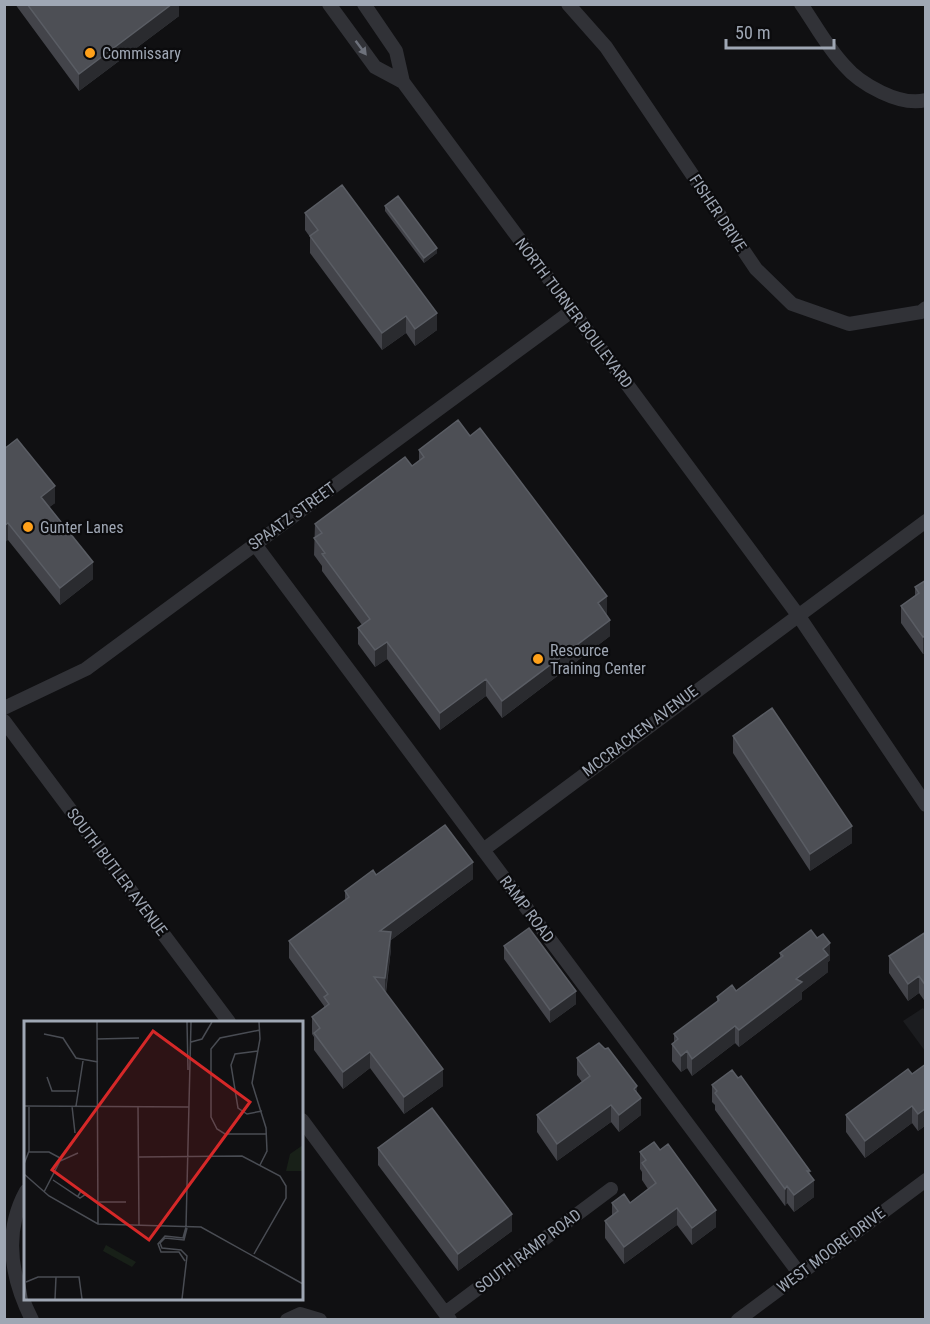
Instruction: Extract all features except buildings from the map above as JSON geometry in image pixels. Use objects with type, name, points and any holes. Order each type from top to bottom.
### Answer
[{"type":"street","points":[[329,4],[375,67],[403,82]]},
{"type":"street","name":"NORTH TURNER BOULEVARD","points":[[364,4],[396,51],[403,82],[798,615],[926,805]]},
{"type":"street","name":"FISHER DRIVE","points":[[568,4],[606,47],[756,269],[792,304],[849,324],[921,312],[926,308]]},
{"type":"street","points":[[801,4],[844,66],[885,96],[919,102],[926,100]]},
{"type":"street","name":"SPAATZ STREET","points":[[4,708],[86,669],[573,310]]},
{"type":"street","name":"MCCRACKEN AVENUE","points":[[483,850],[926,521]]},
{"type":"street","name":"RAMP ROAD","points":[[254,543],[800,1274]]},
{"type":"street","name":"SOUTH BUTLER AVENUE","points":[[4,721],[228,1021]]},
{"type":"street","points":[[303,1121],[448,1316]]},
{"type":"street","name":"WEST MOORE DRIVE","points":[[738,1320],[926,1180]]},
{"type":"street","name":"SOUTH RAMP ROAD","points":[[448,1316],[611,1190]]},
{"type":"street","points":[[24,1193],[10,1210],[12,1262],[21,1297],[32,1320]]},
{"type":"street","points":[[287,1320],[300,1314],[320,1320]]},
{"type":"shaded area","points":[[923,1008],[925,1011],[925,1051],[903,1021]]},
{"type":"place","name":"Commissary","points":[[90,53]]},
{"type":"place","name":"Gunter Lanes","points":[[28,527]]},
{"type":"place","name":"Resource Training Center","points":[[538,659]]}]
